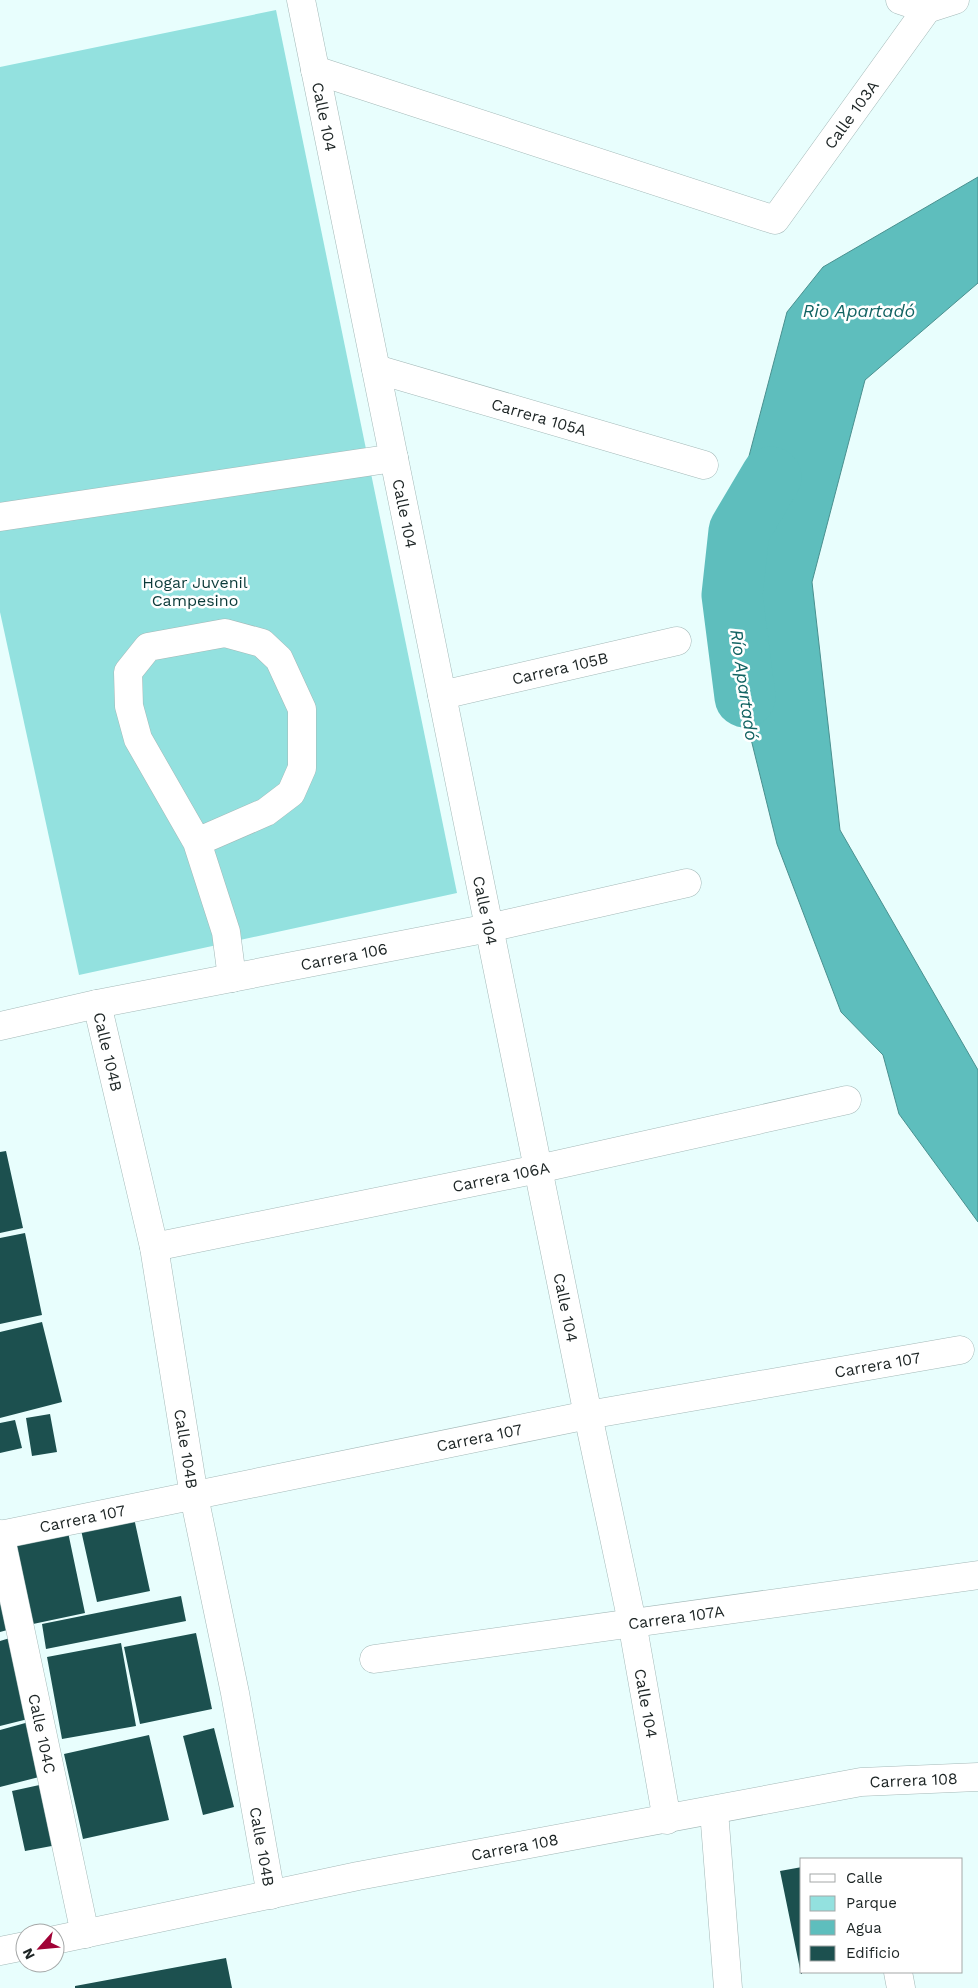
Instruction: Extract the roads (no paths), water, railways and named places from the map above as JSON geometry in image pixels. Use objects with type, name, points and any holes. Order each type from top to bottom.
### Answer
[{"type":"street","name":"Calle 104","points":[[301,0],[588,1415],[632,1622],[668,1820]]},
{"type":"street","points":[[900,0],[927,9],[955,0]]},
{"type":"street","name":"Calle 103A","points":[[315,70],[775,220],[927,9]]},
{"type":"street","name":"Carrera 105A","points":[[376,369],[704,465]]},
{"type":"street","points":[[0,517],[394,458]]},
{"type":"street","points":[[197,842],[266,812],[291,793],[302,768],[302,709],[279,659],[262,643],[225,633],[148,647],[128,672],[129,706],[138,739],[197,842],[226,932],[232,978]]},
{"type":"street","name":"Carrera 105B","points":[[442,695],[677,641]]},
{"type":"street","name":"Carrera 106","points":[[0,1026],[98,1004],[489,928],[687,883]]},
{"type":"street","name":"Calle 104B","points":[[98,1004],[154,1248],[194,1496],[235,1693],[271,1895]]},
{"type":"street","name":"Carrera 106A","points":[[154,1248],[538,1169],[847,1100]]},
{"type":"street","name":"Carrera 107","points":[[0,1534],[588,1415],[960,1350]]},
{"type":"street","name":"Calle 104C","points":[[0,1534],[86,1934]]},
{"type":"street","name":"Carrera 107A","points":[[374,1659],[978,1574]]},
{"type":"street","name":"Carrera 108","points":[[65,1938],[358,1876],[668,1820],[861,1782],[978,1777]]},
{"type":"street","points":[[714,1811],[728,1988]]},
{"type":"street","points":[[0,1951],[15,1948]]},
{"type":"street","points":[[898,1973],[901,1988]]},
{"type":"water","name":"Rio Apartadó","points":[[978,177],[978,283],[865,380],[812,582],[840,830],[978,1070],[978,1222],[899,1114],[883,1055],[841,1012],[777,844],[750,735],[733,636],[739,494],[787,312],[823,267]]},
{"type":"waterway","name":"Río Apartadó","points":[[745,697],[732,595],[739,531],[771,477]]},
{"type":"park label","name":"Hogar Juvenil Campesino","points":[[195,591]]}]
